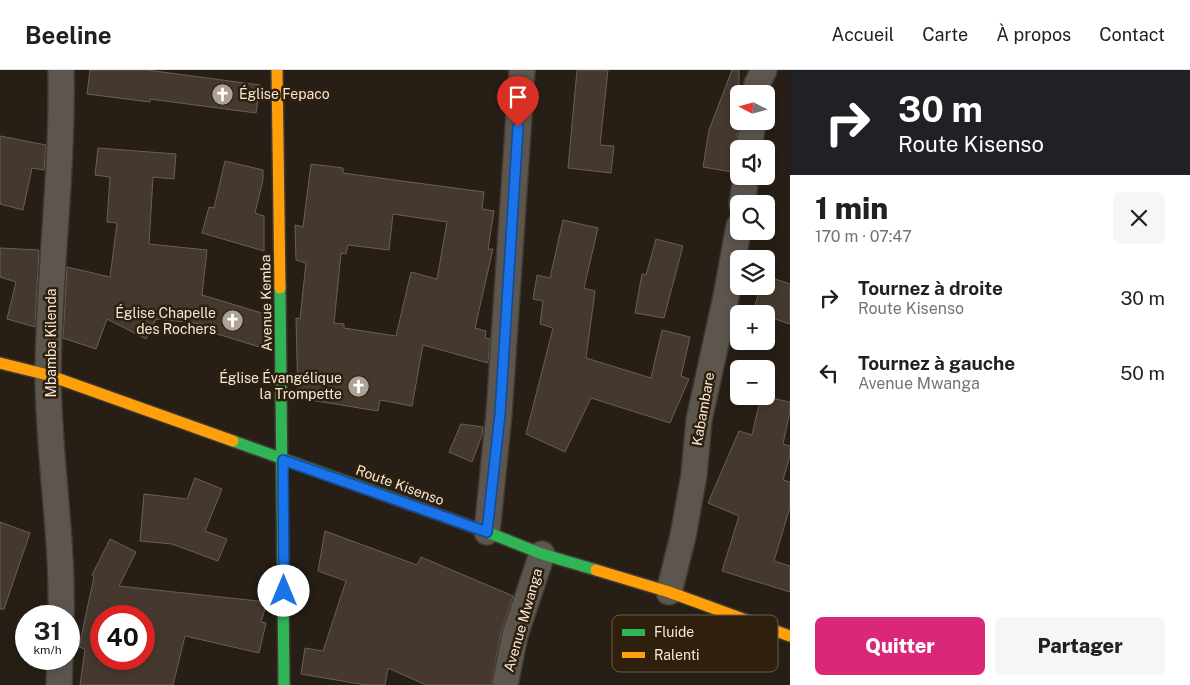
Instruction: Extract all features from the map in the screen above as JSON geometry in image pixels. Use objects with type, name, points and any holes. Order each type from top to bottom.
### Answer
[{"type":"street","name":"Mbamba Kilenda","points":[[60,605],[48,375],[51,270],[62,130],[61,70]]},
{"type":"street","name":"Avenue Kemba","points":[[277,70],[283,460],[284,685]]},
{"type":"street","points":[[487,532],[500,414],[522,70]]},
{"type":"street","points":[[757,85],[764,70]]},
{"type":"street","name":"Kabambare","points":[[668,592],[682,536],[694,475],[699,420],[736,240]]},
{"type":"street","name":"Route Kisenso","points":[[0,363],[48,375],[487,532],[542,554],[668,592],[732,615]]},
{"type":"street","name":"Avenue Mwanga","points":[[505,685],[515,635],[542,554]]},
{"type":"street","name":"Route Kisenso","points":[[778,632],[790,636]]},
{"type":"street","points":[[59,685],[60,670]]},
{"type":"building","points":[[90,70],[147,70],[260,85],[256,113],[150,99],[150,102],[87,94]]},
{"type":"building","points":[[577,70],[608,70],[600,145],[614,146],[611,173],[568,168]]},
{"type":"building","points":[[732,70],[739,70],[739,85],[730,85],[730,130],[738,130],[736,140],[730,140],[730,172],[703,167],[709,130]]},
{"type":"building","points":[[0,136],[46,145],[44,170],[32,168],[23,210],[0,204]]},
{"type":"building","points":[[98,148],[176,154],[174,179],[153,177],[149,244],[207,250],[202,295],[265,314],[266,349],[201,329],[203,324],[156,319],[146,339],[107,319],[96,349],[63,338],[67,267],[110,277],[117,223],[107,222],[110,177],[95,175]]},
{"type":"building","points":[[225,161],[263,170],[263,180],[255,213],[264,216],[264,251],[202,233],[209,207],[214,208]]},
{"type":"building","points":[[311,164],[343,168],[343,173],[484,192],[482,209],[494,211],[488,249],[493,249],[475,328],[486,331],[485,338],[490,339],[488,363],[423,345],[412,406],[380,400],[378,411],[298,398],[296,318],[300,319],[306,263],[296,260],[295,225],[303,227]],"holes":[[[393,214],[447,222],[437,279],[411,272],[396,336],[344,328],[344,324],[334,323],[341,253],[346,254],[348,245],[389,250]]]},
{"type":"building","points":[[563,220],[598,228],[584,288],[595,291],[586,358],[651,378],[662,330],[690,337],[681,376],[689,379],[670,423],[591,398],[565,452],[526,434],[553,328],[540,324],[543,301],[533,299],[537,275],[550,278]]},
{"type":"building","points":[[656,239],[683,246],[664,318],[635,313],[642,274],[646,275]]},
{"type":"building","points":[[0,248],[39,250],[35,327],[7,319],[16,282],[0,277]]},
{"type":"building","points":[[775,279],[790,284],[790,324],[775,319],[775,305],[755,305],[758,295],[775,295]]},
{"type":"building","points":[[775,399],[790,402],[783,444],[790,446],[790,456],[783,480],[790,482],[790,507],[774,561],[790,566],[790,592],[722,571],[739,516],[708,503],[739,431],[752,435],[759,405],[775,405]]},
{"type":"building","points":[[461,424],[483,427],[472,462],[449,452]]},
{"type":"building","points":[[195,478],[222,489],[205,531],[227,539],[218,561],[172,544],[140,541],[144,494],[187,499]]},
{"type":"building","points":[[0,522],[30,533],[4,609],[0,609]]},
{"type":"building","points":[[325,531],[417,565],[421,557],[513,596],[501,632],[491,685],[426,685],[388,668],[385,685],[366,685],[301,674],[305,648],[323,651],[346,581],[318,571]]},
{"type":"building","points":[[110,539],[136,552],[119,586],[267,602],[261,622],[266,623],[259,653],[185,636],[173,685],[80,685],[85,649],[80,647],[80,642],[94,577],[92,575]]},
{"type":"traffic: fast","points":[[280,288],[284,685]]},
{"type":"traffic: fast","points":[[233,441],[487,532],[542,554],[596,570]]},
{"type":"traffic: slow","points":[[277,70],[280,288]]},
{"type":"traffic: slow","points":[[0,363],[48,375],[233,441]]},
{"type":"traffic: slow","points":[[596,570],[669,592],[732,615]]},
{"type":"traffic: slow","points":[[778,632],[790,636]]},
{"type":"place","name":"Église Fepaco","points":[[223,94]]},
{"type":"place","name":"Église Chapelle des Rochers","points":[[232,321]]},
{"type":"place","name":"Église Évangélique la Trompette","points":[[358,386]]},
{"type":"route","points":[[284,591],[283,460],[487,532],[500,414],[518,127]]}]
